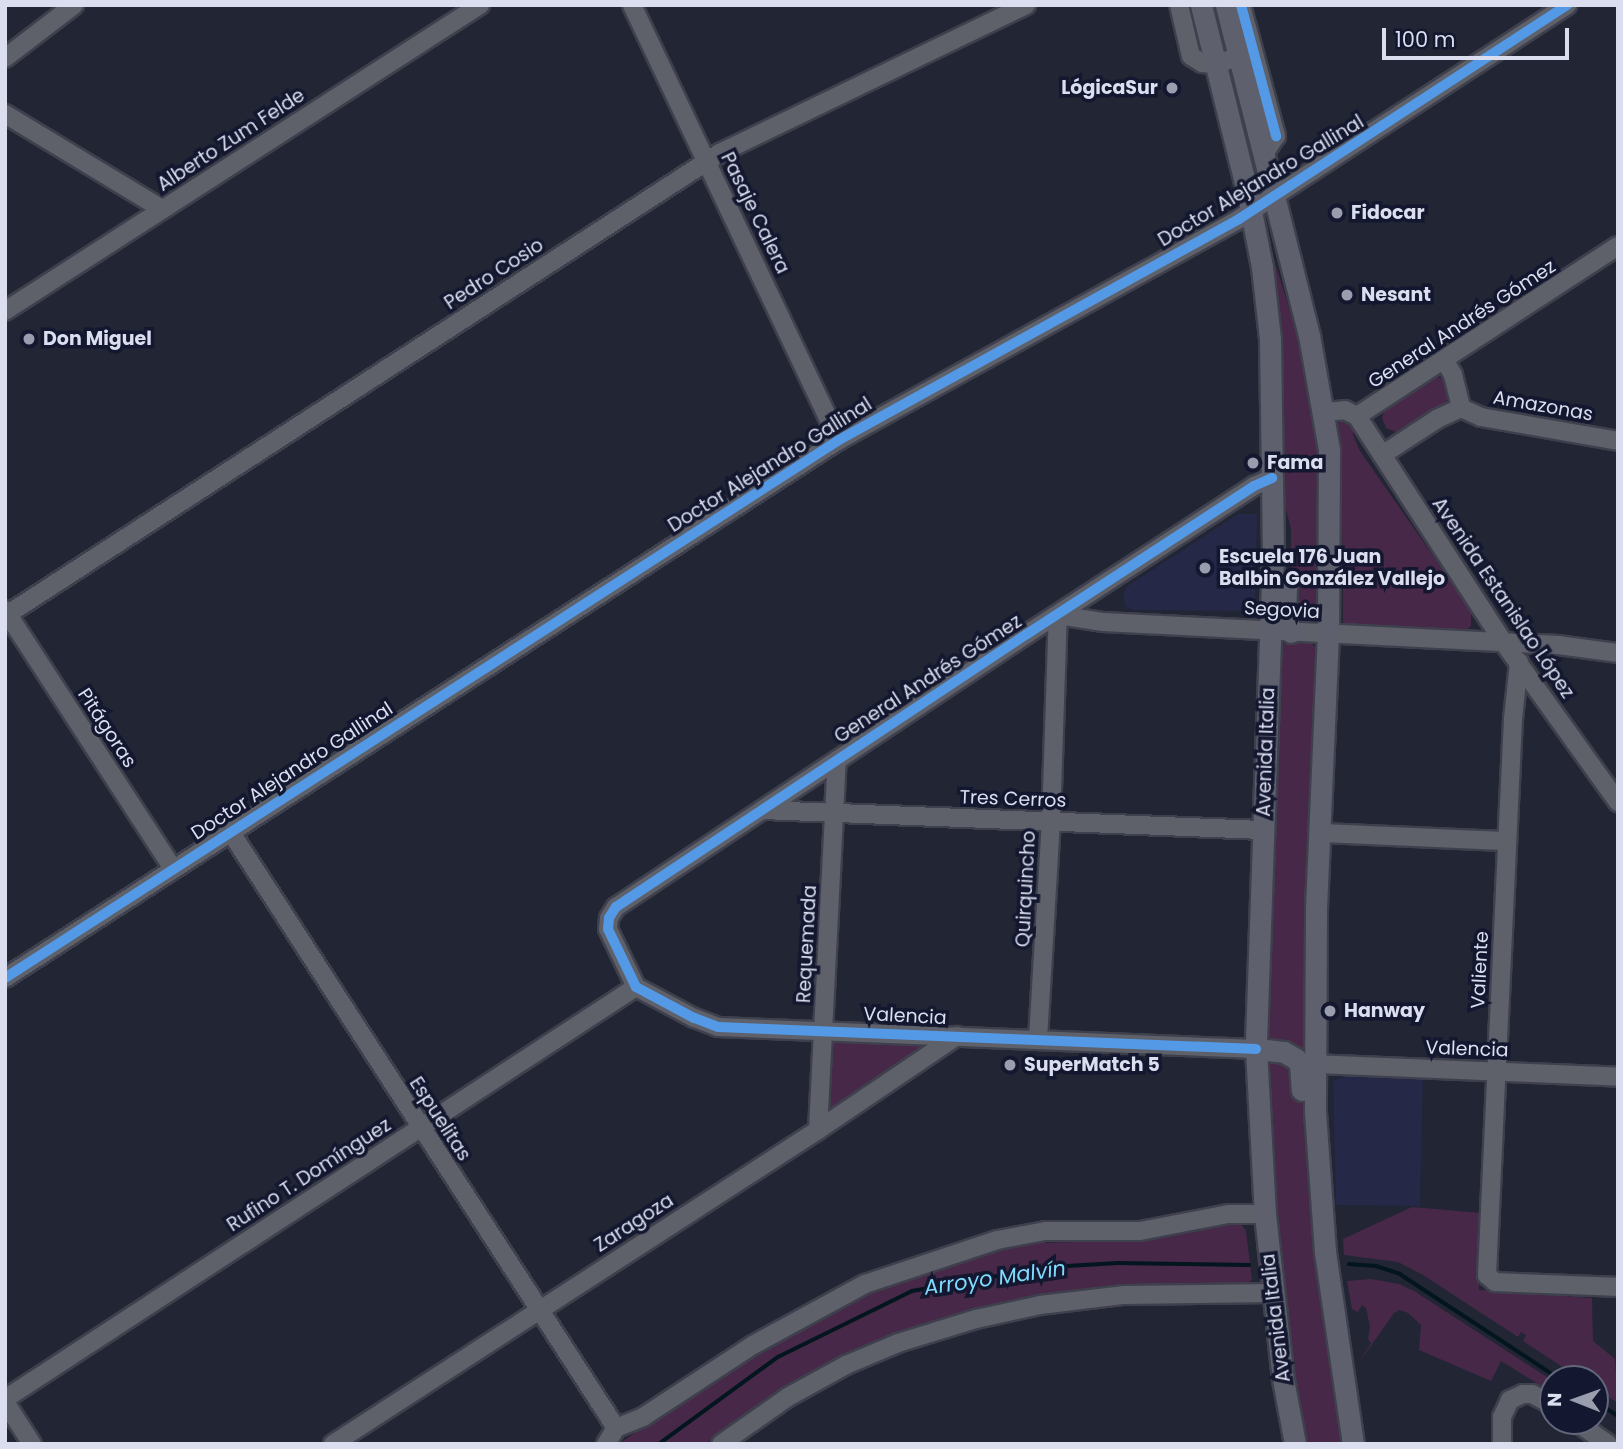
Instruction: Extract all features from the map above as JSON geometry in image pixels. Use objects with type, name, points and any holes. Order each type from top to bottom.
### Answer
[{"type":"main road","name":"Avenida Italia","points":[[1201,5],[1251,212],[1262,267],[1270,338],[1272,509],[1281,631],[1263,830],[1256,1049],[1265,1214],[1283,1379],[1295,1444]]},
{"type":"main road","points":[[1226,5],[1309,335],[1324,412],[1330,488],[1328,633],[1314,1064],[1317,1155],[1332,1313],[1353,1444]]},
{"type":"main road","points":[[1222,93],[1230,99],[1242,126],[1257,187],[1262,193],[1275,197]]},
{"type":"main road","points":[[1251,212],[1263,215],[1268,222],[1293,305],[1309,335]]},
{"type":"main road","points":[[1256,1049],[1284,1052],[1300,1065],[1304,1126],[1317,1155]]},
{"type":"street","points":[[5,58],[74,5]]},
{"type":"street","name":"Alberto Zum Felde","points":[[5,311],[480,5]]},
{"type":"street","name":"Pasaje Calera","points":[[632,5],[839,440]]},
{"type":"street","name":"Pedro Cosio","points":[[6,613],[707,161],[1026,5]]},
{"type":"street","points":[[1179,5],[1191,57],[1202,63],[1214,64],[1240,57]]},
{"type":"street","points":[[1241,5],[1276,136],[1263,155]]},
{"type":"street","name":"Doctor Alejandro Gallinal","points":[[5,978],[839,440],[1251,212],[1567,5]]},
{"type":"street","points":[[5,114],[162,209]]},
{"type":"street","name":"General Andrés Gómez","points":[[1357,416],[1446,361],[1618,246]]},
{"type":"street","points":[[1382,455],[1437,419],[1461,408],[1453,375],[1446,361]]},
{"type":"street","name":"Amazonas","points":[[1461,408],[1482,417],[1618,441]]},
{"type":"street","points":[[1324,412],[1345,410],[1357,416]]},
{"type":"street","name":"Avenida Estanislao López","points":[[1357,416],[1504,643],[1618,802]]},
{"type":"street","name":"General Andrés Gómez","points":[[636,987],[608,929],[609,918],[616,907],[1254,486],[1272,478]]},
{"type":"street","name":"Pitágoras","points":[[6,613],[173,869]]},
{"type":"street","name":"Segovia","points":[[1058,615],[1103,622],[1558,645],[1618,653]]},
{"type":"street","name":"Quirquincho","points":[[1038,1039],[1051,821],[1058,615]]},
{"type":"street","name":"Valiente","points":[[1520,663],[1514,700],[1506,841],[1490,1280],[1618,1287]]},
{"type":"street","name":"Requemada","points":[[818,1130],[837,760]]},
{"type":"street","name":"Tres Cerros","points":[[762,810],[1263,830]]},
{"type":"street","name":"Espuelitas","points":[[230,831],[539,1309],[611,1436]]},
{"type":"street","points":[[1320,833],[1506,841]]},
{"type":"street","name":"Valencia","points":[[636,987],[694,1018],[718,1027],[1256,1049]]},
{"type":"street","name":"Rufino T. Domínguez","points":[[5,1400],[636,987]]},
{"type":"street","name":"Zaragoza","points":[[333,1444],[818,1130],[957,1036]]},
{"type":"street","name":"Valencia","points":[[1314,1064],[1618,1076]]},
{"type":"street","points":[[611,1436],[699,1378],[809,1312],[865,1284],[905,1270],[997,1240],[1045,1231],[1140,1231],[1228,1214],[1265,1214]]},
{"type":"street","points":[[721,1444],[788,1397],[846,1365],[898,1343],[976,1320],[1040,1305],[1124,1295],[1273,1293]]},
{"type":"street","points":[[1502,1444],[1502,1417],[1510,1400],[1523,1394],[1539,1398]]},
{"type":"street","points":[[5,1400],[32,1444]]},
{"type":"shaded area","points":[[1265,231],[1304,356],[1318,443],[1322,516],[1319,618],[1311,625],[1296,624],[1291,598],[1291,529],[1282,494]]},
{"type":"shaded area","points":[[1433,376],[1447,380],[1450,393],[1445,404],[1402,431],[1386,428],[1382,418],[1386,406]]},
{"type":"shaded area","points":[[1341,418],[1353,422],[1353,435],[1360,451],[1471,610],[1471,626],[1463,633],[1347,626],[1343,622],[1337,426]]},
{"type":"shaded area","name":"Escuela 176 Juan Balbin González Vallejo","points":[[1238,514],[1257,514],[1255,603],[1250,611],[1133,610],[1126,607],[1123,595],[1126,587]]},
{"type":"shaded area","points":[[1290,640],[1308,640],[1318,650],[1306,919],[1305,1087],[1344,1444],[1305,1444],[1290,1353],[1273,1192],[1267,1088],[1266,975],[1280,652],[1282,645]]},
{"type":"shaded area","points":[[836,1039],[929,1045],[832,1110],[829,1106],[832,1046]]},
{"type":"shaded area","points":[[1350,1074],[1423,1077],[1420,1206],[1336,1205],[1333,1081]]},
{"type":"shaded area","points":[[1412,1207],[1481,1213],[1479,1290],[1592,1298],[1593,1341],[1615,1359],[1618,1403],[1609,1397],[1609,1365],[1560,1365],[1523,1341],[1526,1335],[1521,1332],[1518,1337],[1423,1275],[1398,1262],[1344,1255],[1343,1239]]},
{"type":"shaded area","points":[[1229,1219],[1240,1223],[1246,1231],[1252,1280],[1246,1284],[1195,1288],[886,1339],[845,1356],[782,1389],[705,1444],[619,1444],[725,1368],[869,1290],[989,1252],[1032,1243],[1123,1241],[1169,1234]]},
{"type":"shaded area","points":[[1371,1279],[1399,1284],[1414,1291],[1539,1372],[1539,1384],[1501,1361],[1491,1381],[1419,1350],[1421,1325],[1408,1313],[1400,1310],[1394,1313],[1358,1364],[1371,1343],[1368,1339],[1370,1327],[1366,1308],[1362,1305],[1358,1312],[1352,1309],[1347,1281]]},
{"type":"waterway","name":"Arroyo Malvín","points":[[659,1444],[778,1357],[912,1291],[1050,1267],[1118,1263],[1249,1265]]},
{"type":"waterway","name":"Arroyo Malvín","points":[[1349,1264],[1376,1266],[1400,1274],[1539,1365]]},
{"type":"waterway","name":"Arroyo Malvín","points":[[1609,1410],[1618,1416]]},
{"type":"cycle path","points":[[1241,5],[1276,136]]},
{"type":"cycle path","points":[[5,978],[839,440],[1239,219],[1567,5]]},
{"type":"cycle path","points":[[1256,1049],[718,1027],[694,1018],[636,987],[608,929],[609,918],[616,907],[1027,634],[1254,486],[1272,478]]},
{"type":"place","name":"LógicaSur","points":[[1172,88]]},
{"type":"place","name":"Fidocar","points":[[1337,213]]},
{"type":"place","name":"Nesant","points":[[1347,295]]},
{"type":"place","name":"Don Miguel","points":[[29,339]]},
{"type":"place","name":"Fama","points":[[1253,463]]},
{"type":"place","name":"Escuela 176 Juan Balbin González Vallejo","points":[[1205,568]]},
{"type":"place","name":"Hanway","points":[[1330,1011]]},
{"type":"place","name":"SuperMatch 5","points":[[1010,1065]]}]
